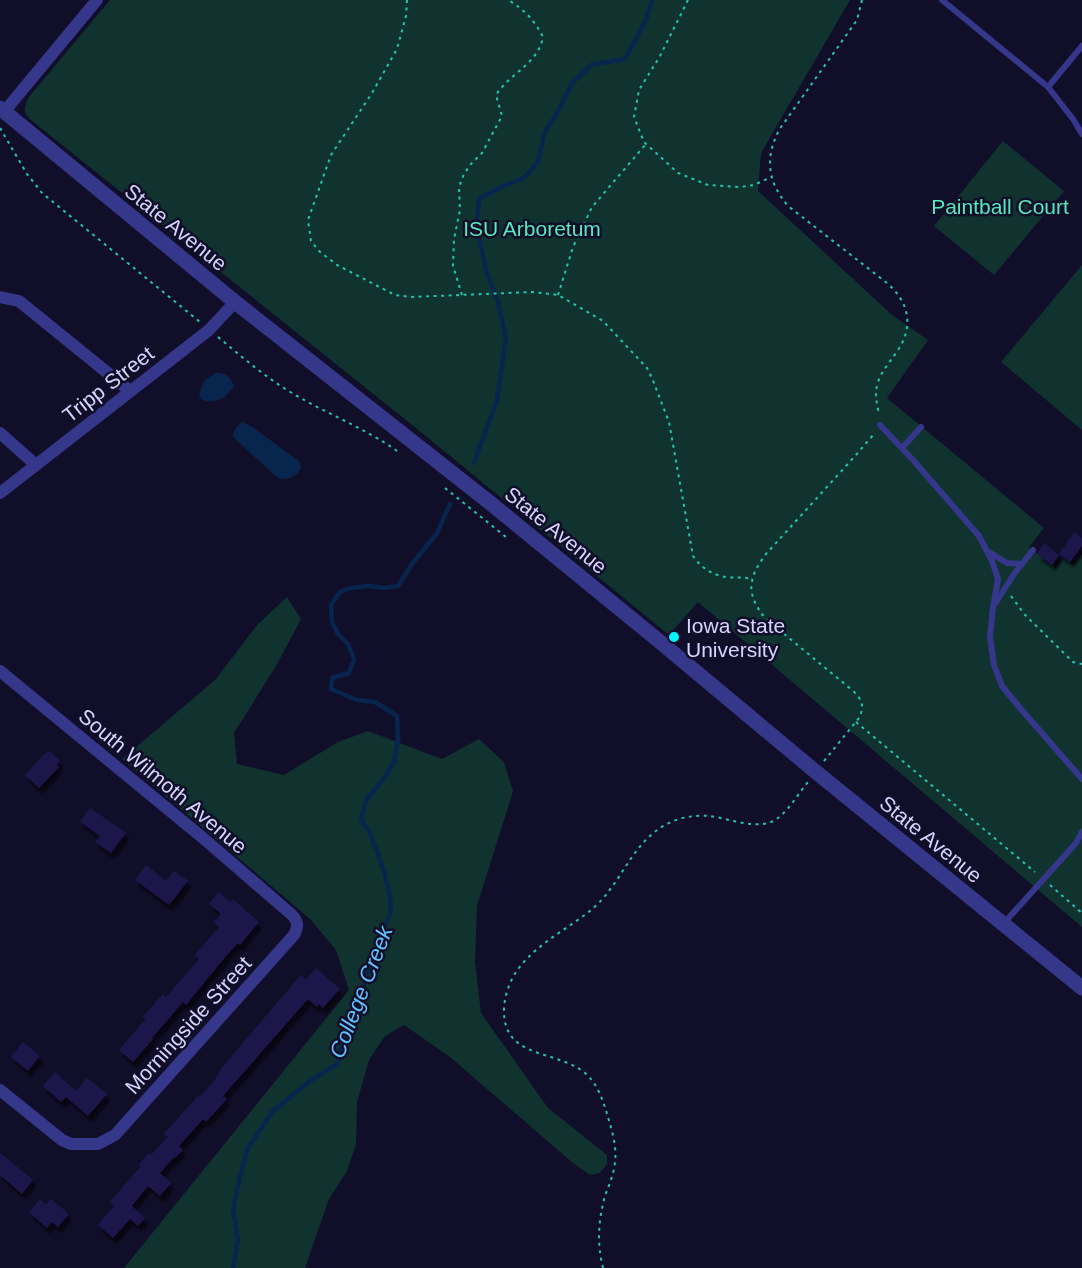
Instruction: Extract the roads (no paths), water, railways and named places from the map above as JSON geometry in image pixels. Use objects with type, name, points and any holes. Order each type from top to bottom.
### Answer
[{"type":"street","points":[[2,110],[97,0]]},
{"type":"street","name":"State Avenue","points":[[2,110],[235,302],[494,506],[1082,988]]},
{"type":"street","points":[[0,297],[19,301],[130,391]]},
{"type":"street","name":"Tripp Street","points":[[0,493],[209,330],[235,302]]},
{"type":"street","points":[[0,433],[36,465]]},
{"type":"street","name":"South Wilmoth Avenue","points":[[0,671],[229,861],[291,914],[298,924]]},
{"type":"street","name":"Morningside Street","points":[[0,1090],[62,1140],[71,1144],[98,1144],[115,1135],[294,935],[298,924]]},
{"type":"lane","points":[[942,0],[1048,87],[1082,134]]},
{"type":"lane","points":[[1048,87],[1082,46]]},
{"type":"lane","points":[[880,425],[979,536],[998,579],[990,637],[994,665],[1002,686],[1082,779]]},
{"type":"lane","points":[[902,447],[921,427]]},
{"type":"lane","points":[[986,550],[1007,563],[1022,564]]},
{"type":"lane","points":[[993,607],[1033,550]]},
{"type":"lane","points":[[1003,924],[1076,843],[1082,832]]},
{"type":"water","points":[[216,373],[227,376],[234,386],[221,399],[202,400],[199,395],[204,381]]},
{"type":"water","points":[[242,422],[251,426],[300,462],[301,468],[297,474],[287,479],[278,478],[233,437],[235,429]]},
{"type":"waterway","name":"College Creek","points":[[474,463],[497,400],[506,338],[480,242],[477,220],[479,199],[524,178],[538,162],[545,131],[572,83],[591,65],[625,59],[646,20],[652,0]]},
{"type":"waterway","name":"College Creek","points":[[233,1268],[238,1240],[233,1209],[248,1148],[272,1112],[310,1081],[337,1064],[344,1035],[390,915],[389,891],[383,868],[370,833],[361,820],[366,800],[394,762],[398,740],[397,716],[375,702],[357,700],[331,689],[332,678],[349,673],[354,659],[348,644],[338,634],[332,622],[331,605],[340,592],[351,588],[398,586],[437,533],[450,504]]},
{"type":"place","name":"Iowa State University","points":[[674,637]]},
{"type":"park label","name":"Paintball Court","points":[[1000,206]]},
{"type":"park label","name":"ISU Arboretum","points":[[532,228]]}]
